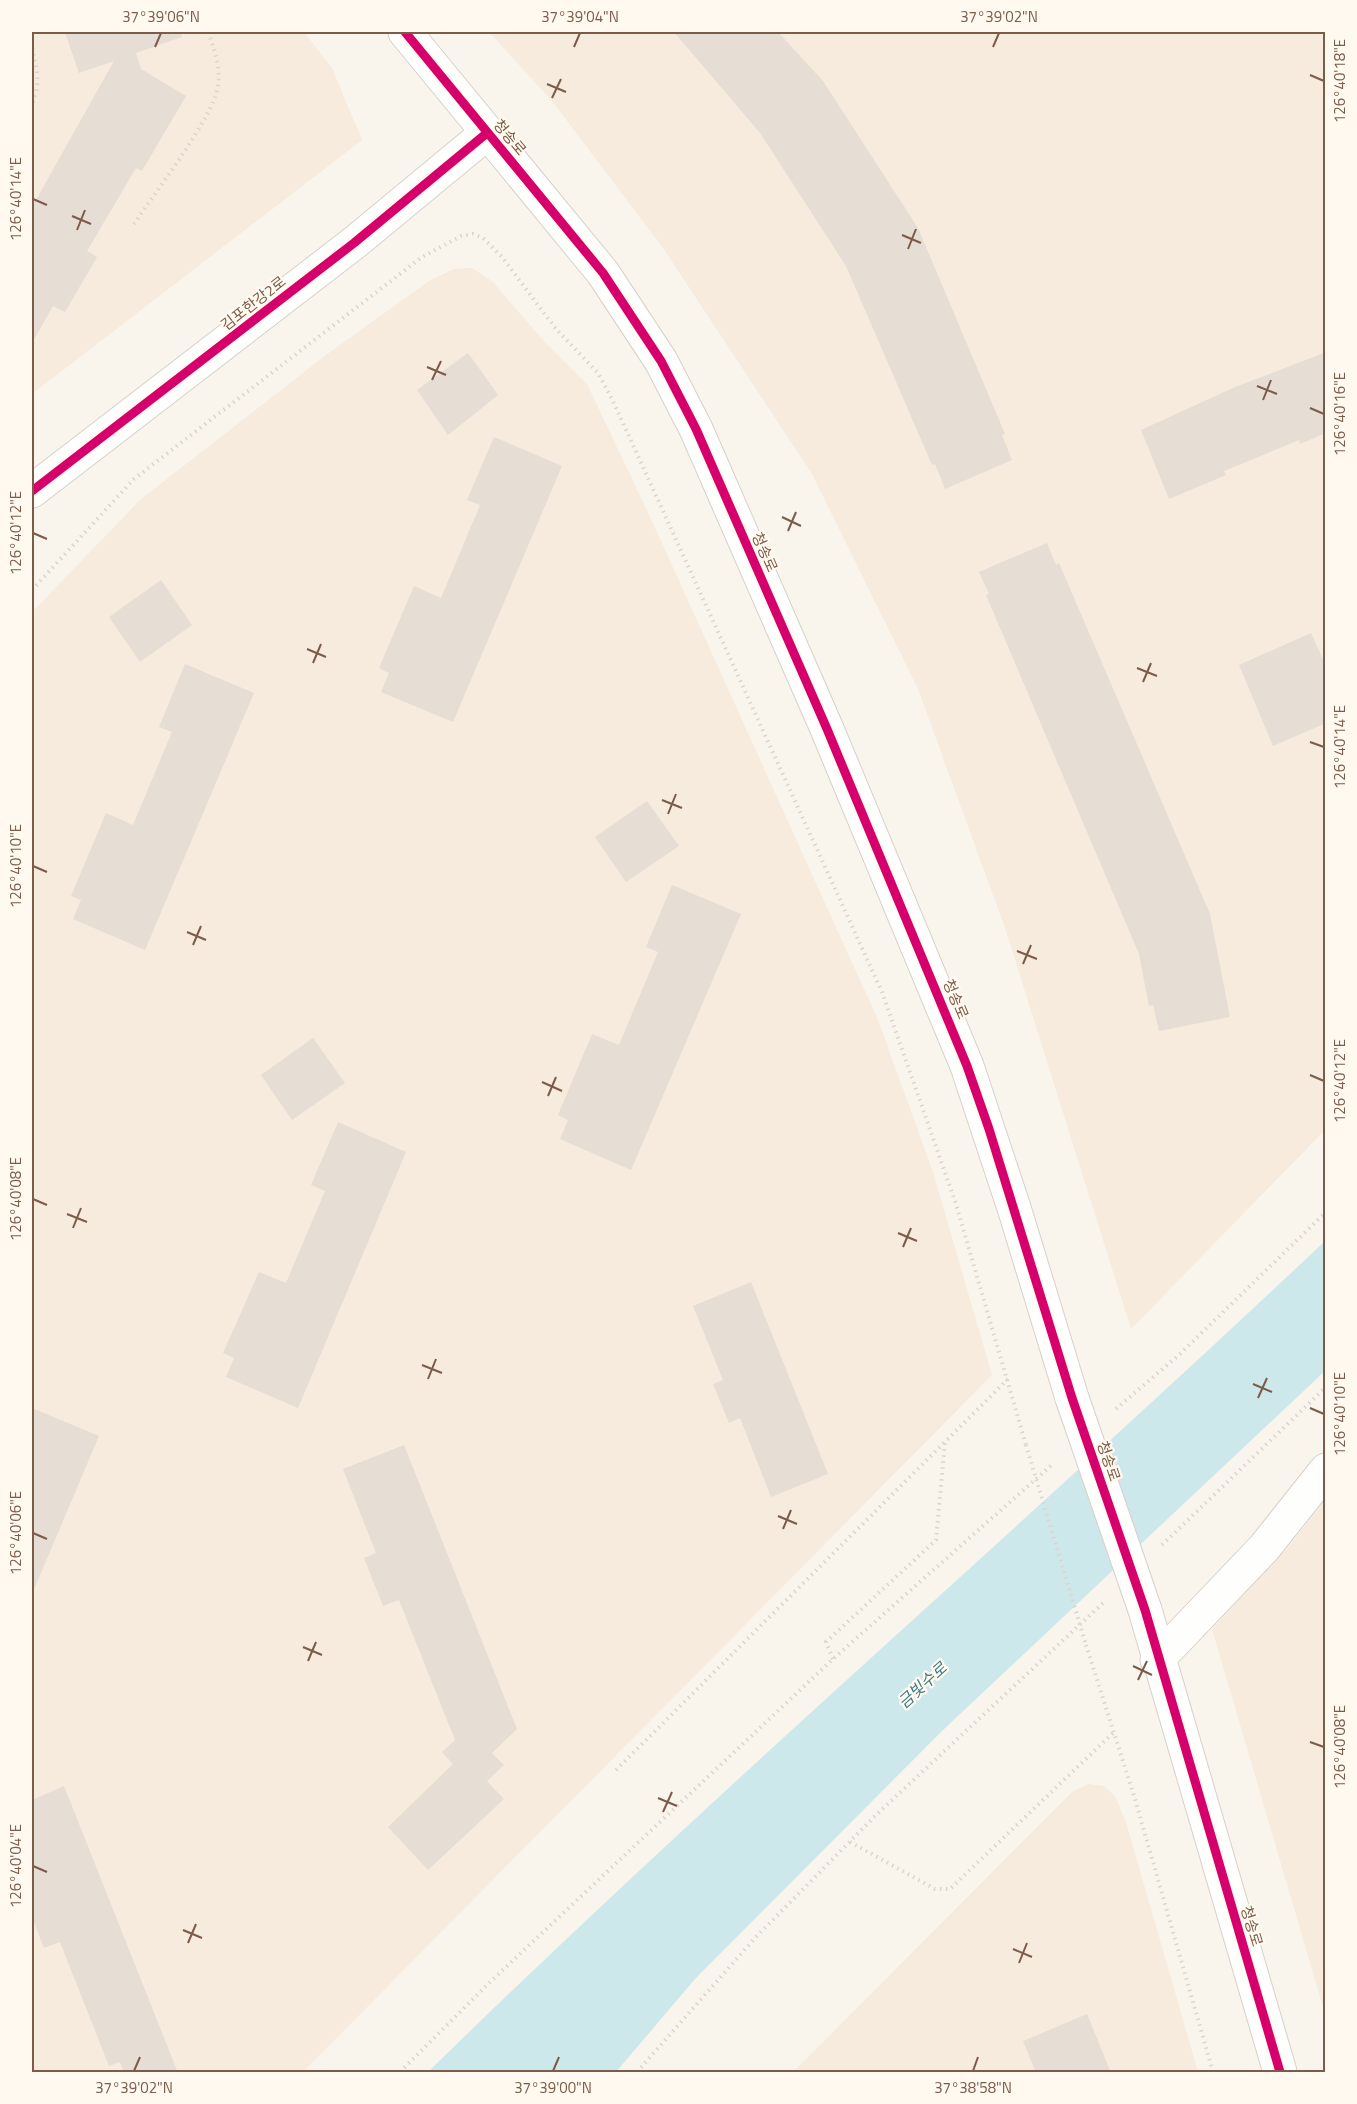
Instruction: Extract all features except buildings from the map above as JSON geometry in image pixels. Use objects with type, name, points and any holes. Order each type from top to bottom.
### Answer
[{"type":"street","name":"청송로","points":[[405,32],[603,273],[661,361],[696,429],[827,729],[967,1066],[1012,1200],[1071,1398],[1145,1610],[1157,1660],[1280,2073]]},
{"type":"street","name":"김포한강2로","points":[[32,491],[354,243],[487,133]]},
{"type":"street","points":[[1157,1660],[1264,1548],[1326,1470]]},
{"type":"path","points":[[134,225],[210,111],[219,87],[218,64],[208,32]]},
{"type":"path","points":[[32,48],[38,71],[38,88],[32,104]]},
{"type":"path","points":[[32,590],[134,479],[422,257],[461,236],[473,234],[483,238],[502,257],[556,329],[598,373],[612,399],[882,992],[956,1204],[1086,1645],[1135,1799],[1213,2073]]},
{"type":"path","points":[[1110,1415],[1180,1354],[1326,1212]]},
{"type":"path","points":[[616,1770],[1008,1378]]},
{"type":"path","points":[[1159,1548],[1326,1387]]},
{"type":"path","points":[[833,1659],[826,1642],[936,1540],[945,1441]]},
{"type":"path","points":[[400,2073],[489,1983],[833,1659],[1057,1461]]},
{"type":"path","points":[[637,2073],[756,1937],[850,1842],[1109,1597]]},
{"type":"path","points":[[850,1842],[935,1889],[950,1889],[1113,1733]]},
{"type":"shaded area","points":[[32,32],[304,32],[332,68],[362,140],[32,394]]},
{"type":"shaded area","points":[[489,32],[1325,32],[1325,1130],[1131,1329],[1005,928],[918,689],[812,474],[663,248],[552,101]]},
{"type":"shaded area","points":[[472,268],[492,281],[542,339],[587,384],[652,521],[878,1020],[933,1172],[992,1375],[303,2072],[32,2072],[32,612],[141,499],[326,355],[429,281],[454,269]]},
{"type":"shaded area","points":[[1325,1500],[1325,2014],[1212,1629],[1290,1545]]},
{"type":"shaded area","points":[[1088,1784],[1104,1786],[1115,1796],[1126,1822],[1198,2072],[793,2072],[1072,1792]]},
{"type":"water","name":"금빛수로","points":[[1325,1241],[1325,1371],[942,1731],[695,1979],[616,2072],[428,2072],[649,1861],[1101,1449]]},
{"type":"cycle path","points":[[405,32],[603,273],[661,361],[696,429],[827,729],[967,1066],[989,1129],[1072,1398],[1145,1610],[1280,2072]]},
{"type":"cycle path","points":[[32,491],[354,243],[487,133]]}]
